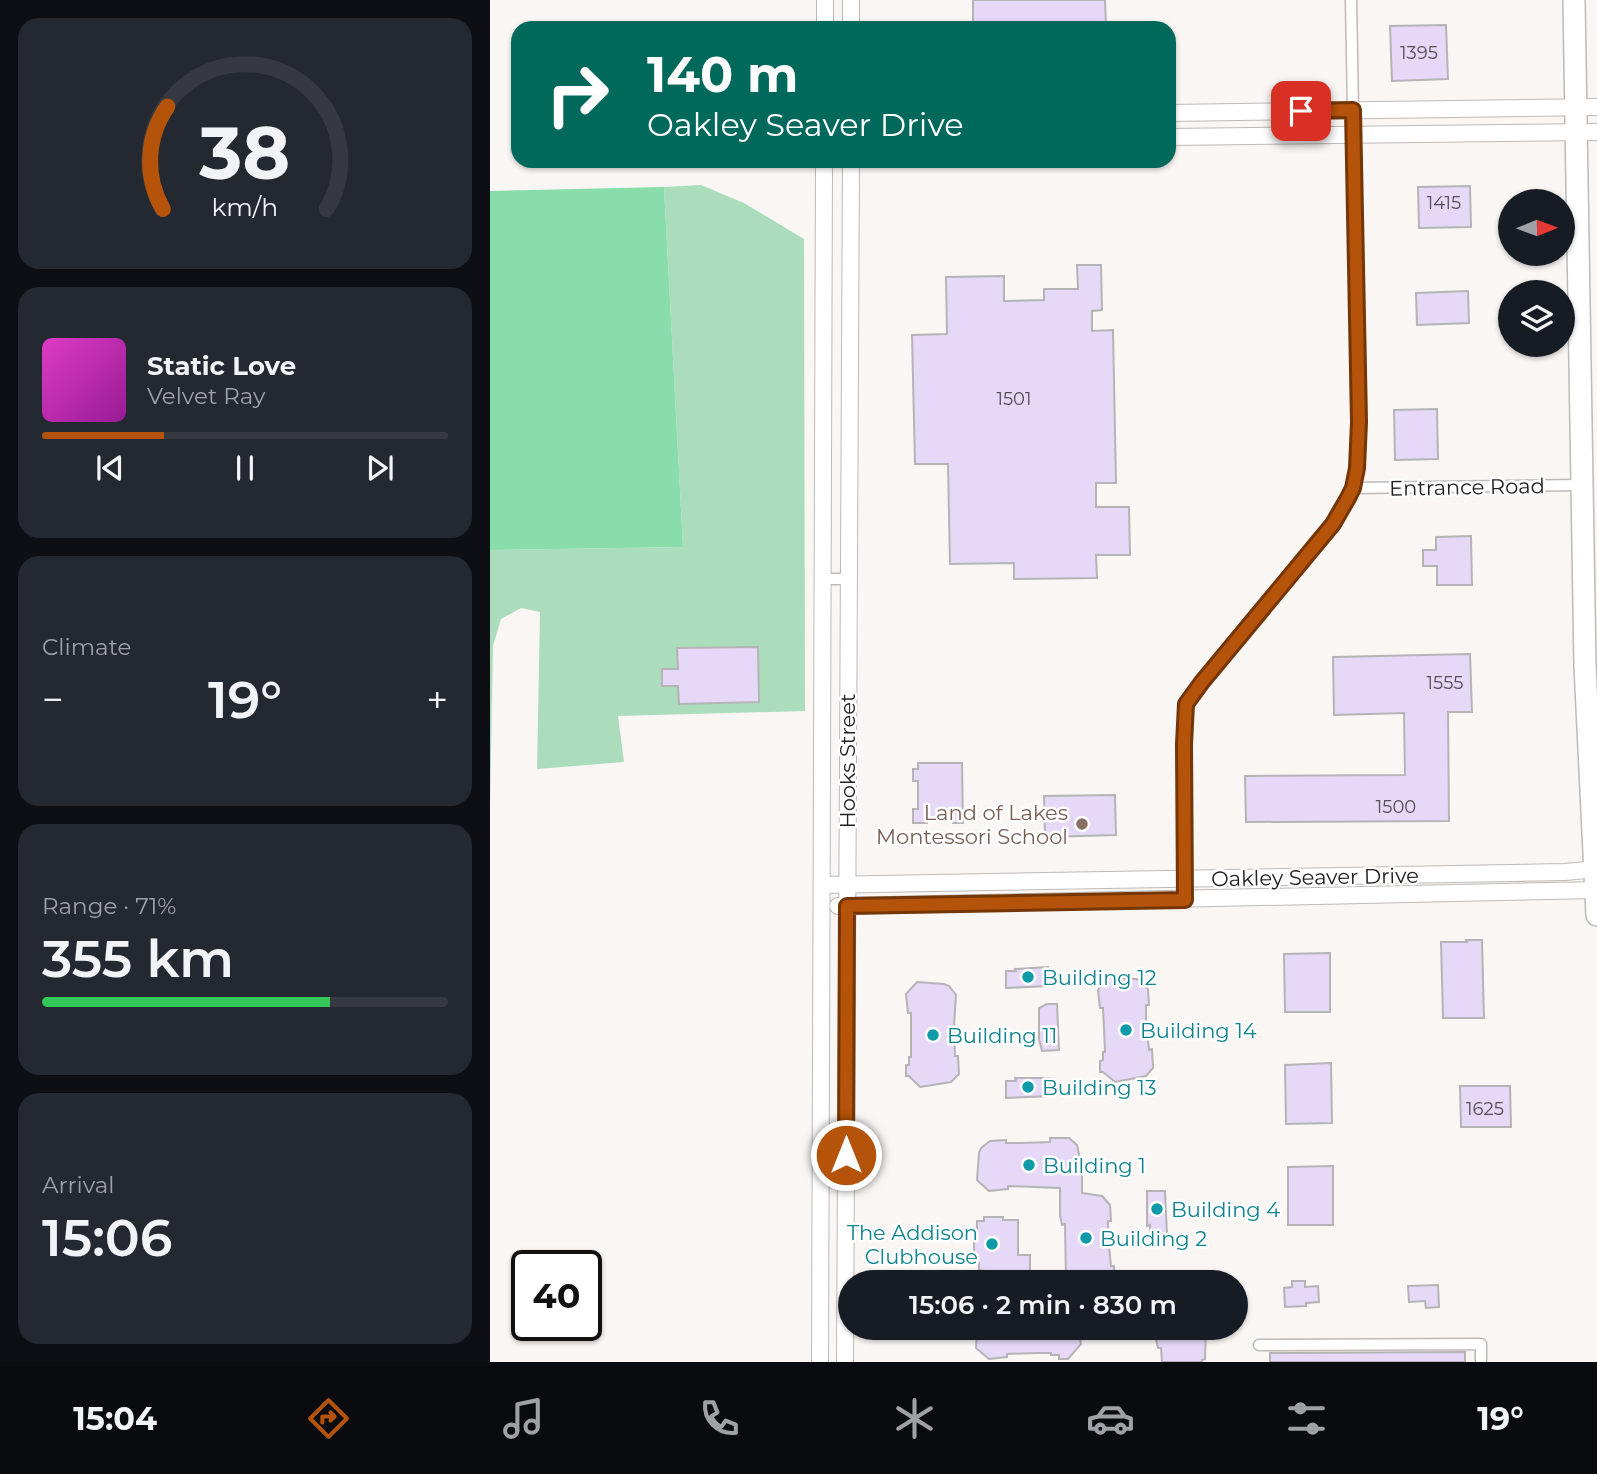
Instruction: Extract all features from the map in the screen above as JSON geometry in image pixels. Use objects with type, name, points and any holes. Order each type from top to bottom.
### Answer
[{"type":"highway","points":[[1574,0],[1587,132],[1580,387],[1589,492],[1585,666],[1597,915]]},
{"type":"highway","points":[[1580,387],[1592,432],[1597,439]]},
{"type":"street","points":[[825,0],[825,21]]},
{"type":"street","points":[[851,0],[851,21]]},
{"type":"street","points":[[1185,900],[1186,704],[1333,524],[1353,488],[1359,444],[1351,0]]},
{"type":"street","points":[[1176,113],[1586,108]]},
{"type":"street","points":[[1176,137],[1587,132]]},
{"type":"street","name":"Hooks Street","points":[[820,1362],[824,168]]},
{"type":"street","name":"Hooks Street","points":[[845,1362],[850,168]]},
{"type":"street","name":"Entrance Road","points":[[1353,488],[1589,492]]},
{"type":"street","points":[[822,579],[847,579]]},
{"type":"street","name":"Oakley Seaver Drive","points":[[822,885],[1565,872],[1596,880]]},
{"type":"street","name":"Oakley Seaver Drive","points":[[822,907],[1185,900],[1596,880]]},
{"type":"street","points":[[1038,882],[1039,903]]},
{"type":"street","points":[[1259,1345],[1481,1344],[1481,1362]]},
{"type":"green space","points":[[701,185],[744,203],[804,239],[805,711],[618,716],[624,762],[537,769],[540,612],[521,608],[501,619],[493,646],[490,807],[490,550],[683,547],[664,187]]},
{"type":"green space","points":[[664,187],[683,547],[490,550],[490,191]]},
{"type":"building","points":[[973,0],[1105,0],[1106,21],[973,21]]},
{"type":"building","points":[[1446,25],[1448,79],[1392,81],[1390,26]]},
{"type":"building","points":[[1470,186],[1471,227],[1419,228],[1418,187]]},
{"type":"building","points":[[1077,265],[1101,265],[1102,310],[1092,311],[1092,331],[1113,330],[1116,483],[1096,483],[1096,507],[1129,507],[1130,555],[1096,555],[1097,578],[1014,579],[1014,563],[950,564],[948,464],[915,464],[912,335],[947,334],[946,277],[1004,276],[1004,301],[1044,300],[1044,289],[1078,289]]},
{"type":"building","points":[[1468,291],[1469,323],[1417,325],[1416,293]]},
{"type":"building","points":[[1437,409],[1438,459],[1395,460],[1394,410]]},
{"type":"building","points":[[1471,536],[1472,585],[1437,585],[1437,566],[1423,566],[1423,550],[1436,550],[1436,537]]},
{"type":"building","points":[[758,647],[759,702],[679,704],[678,686],[662,686],[662,669],[678,669],[677,648]]},
{"type":"building","points":[[1470,654],[1472,712],[1448,712],[1449,821],[1246,822],[1245,776],[1405,775],[1404,713],[1334,715],[1333,657]]},
{"type":"building","points":[[918,763],[962,763],[963,823],[953,823],[953,818],[927,818],[927,823],[913,823],[913,809],[918,809],[918,781],[913,781],[913,769],[918,769]]},
{"type":"building","points":[[1115,795],[1116,835],[1045,837],[1044,796]]},
{"type":"building","points":[[1466,940],[1482,940],[1484,1018],[1443,1018],[1441,942],[1467,942]]},
{"type":"building","points":[[1330,953],[1330,1012],[1285,1012],[1284,954]]},
{"type":"building","name":"Building 12","points":[[1048,967],[1050,986],[1006,988],[1006,971]]},
{"type":"building","name":"Building 14","points":[[1108,977],[1140,980],[1148,989],[1146,1020],[1153,1068],[1146,1076],[1115,1082],[1100,1072],[1100,1061],[1103,1060],[1105,1052],[1103,1008],[1100,1008],[1098,990]]},
{"type":"building","name":"Building 11","points":[[917,982],[944,984],[956,995],[955,1056],[958,1056],[959,1074],[951,1082],[920,1087],[906,1076],[906,1065],[909,1065],[911,1057],[911,1013],[908,1013],[906,994]]},
{"type":"building","points":[[1047,1004],[1057,1004],[1059,1050],[1042,1051],[1039,1039],[1039,1008]]},
{"type":"building","points":[[1331,1063],[1332,1123],[1286,1124],[1285,1065]]},
{"type":"building","name":"Building 13","points":[[1015,1078],[1050,1078],[1050,1096],[1006,1098],[1006,1081],[1016,1081]]},
{"type":"building","points":[[1460,1086],[1510,1086],[1511,1127],[1461,1127]]},
{"type":"building","points":[[1050,1138],[1069,1138],[1077,1145],[1082,1168],[1082,1193],[1102,1196],[1110,1205],[1108,1236],[1111,1266],[1114,1266],[1114,1270],[1066,1270],[1065,1224],[1062,1225],[1060,1215],[1060,1188],[1008,1186],[1008,1189],[989,1191],[977,1180],[979,1153],[990,1141],[1050,1142]]},
{"type":"building","points":[[1333,1166],[1333,1225],[1288,1225],[1288,1167]]},
{"type":"building","name":"Building 4","points":[[1147,1191],[1165,1191],[1167,1235],[1150,1235],[1150,1225],[1147,1226]]},
{"type":"building","name":"The Addison Clubhouse","points":[[984,1217],[1018,1220],[1018,1255],[1030,1255],[1030,1270],[979,1270],[979,1263],[974,1264],[974,1233],[977,1233],[977,1221],[984,1221]]},
{"type":"building","points":[[1292,1281],[1305,1281],[1305,1287],[1318,1286],[1319,1302],[1285,1307],[1284,1288],[1292,1287]]},
{"type":"building","points":[[1438,1285],[1439,1307],[1426,1308],[1425,1301],[1409,1302],[1408,1286]]},
{"type":"building","points":[[976,1340],[1080,1340],[1081,1344],[1068,1359],[1059,1359],[1059,1355],[1051,1353],[1036,1353],[1007,1354],[1007,1357],[989,1359],[976,1348]]},
{"type":"building","points":[[1156,1340],[1206,1340],[1205,1359],[1202,1362],[1162,1362],[1161,1348],[1158,1348]]},
{"type":"building","points":[[1465,1352],[1465,1362],[1270,1362],[1270,1353]]},
{"type":"place","name":"Land of Lakes Montessori School","points":[[1082,824]]},
{"type":"place","name":"Building 12","points":[[1028,977]]},
{"type":"place","name":"Building 14","points":[[1126,1030]]},
{"type":"place","name":"Building 11","points":[[933,1035]]},
{"type":"place","name":"Building 13","points":[[1028,1087]]},
{"type":"place","name":"Building 1","points":[[1029,1165]]},
{"type":"place","name":"Building 4","points":[[1157,1209]]},
{"type":"place","name":"Building 2","points":[[1086,1238]]},
{"type":"place","name":"The Addison Clubhouse","points":[[992,1244]]},
{"type":"route","points":[[846,1155],[847,906],[1185,900],[1186,704],[1333,524],[1353,488],[1357,468],[1359,422],[1353,110],[1301,111]]}]
